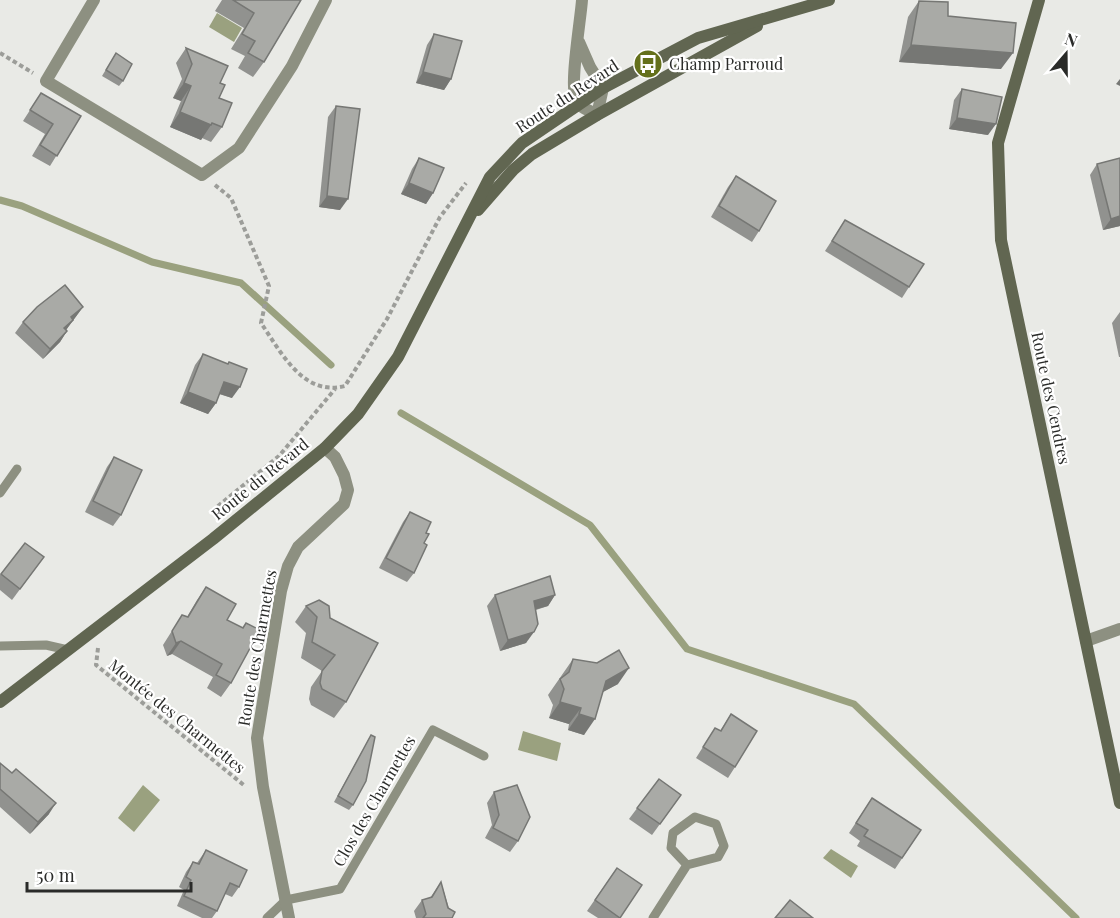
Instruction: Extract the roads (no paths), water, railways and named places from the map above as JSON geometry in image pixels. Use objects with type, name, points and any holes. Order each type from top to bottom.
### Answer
[{"type":"main road","name":"Route du Revard","points":[[1,701],[83,636],[213,539],[325,448],[357,414],[398,357],[490,177],[504,160],[545,125],[603,88],[698,38],[784,11],[829,0]]},
{"type":"main road","name":"Route des Cendres","points":[[1039,0],[998,143],[1001,240],[1120,803]]},
{"type":"main road","name":"Route du Revard","points":[[467,222],[513,170],[532,154],[597,115],[784,11]]},
{"type":"street","points":[[94,0],[46,81],[202,175],[239,148],[292,66],[326,0]]},
{"type":"street","points":[[579,42],[590,67],[603,88],[597,115],[577,104],[574,97],[574,68],[579,42],[582,0]]},
{"type":"street","name":"Route des Charmettes","points":[[289,918],[263,787],[257,738],[281,591],[288,566],[298,547],[344,504],[348,490],[335,457],[325,448]]},
{"type":"street","points":[[1086,641],[1120,629]]},
{"type":"lane","points":[[0,493],[17,470]]},
{"type":"lane","points":[[0,646],[46,645],[68,650]]},
{"type":"lane","name":"Clos des Charmettes","points":[[286,900],[340,889],[433,730],[484,756]]},
{"type":"lane","points":[[653,918],[687,865],[718,857],[724,846],[716,825],[695,817],[673,833],[671,848],[687,865]]},
{"type":"lane","points":[[267,918],[286,900]]},
{"type":"waterway","points":[[0,200],[22,206],[152,262],[241,283],[331,365]]},
{"type":"waterway","points":[[401,413],[590,525],[687,649],[854,704],[1076,918]]},
{"type":"place","name":"Champ Parroud","points":[[648,64]]}]
